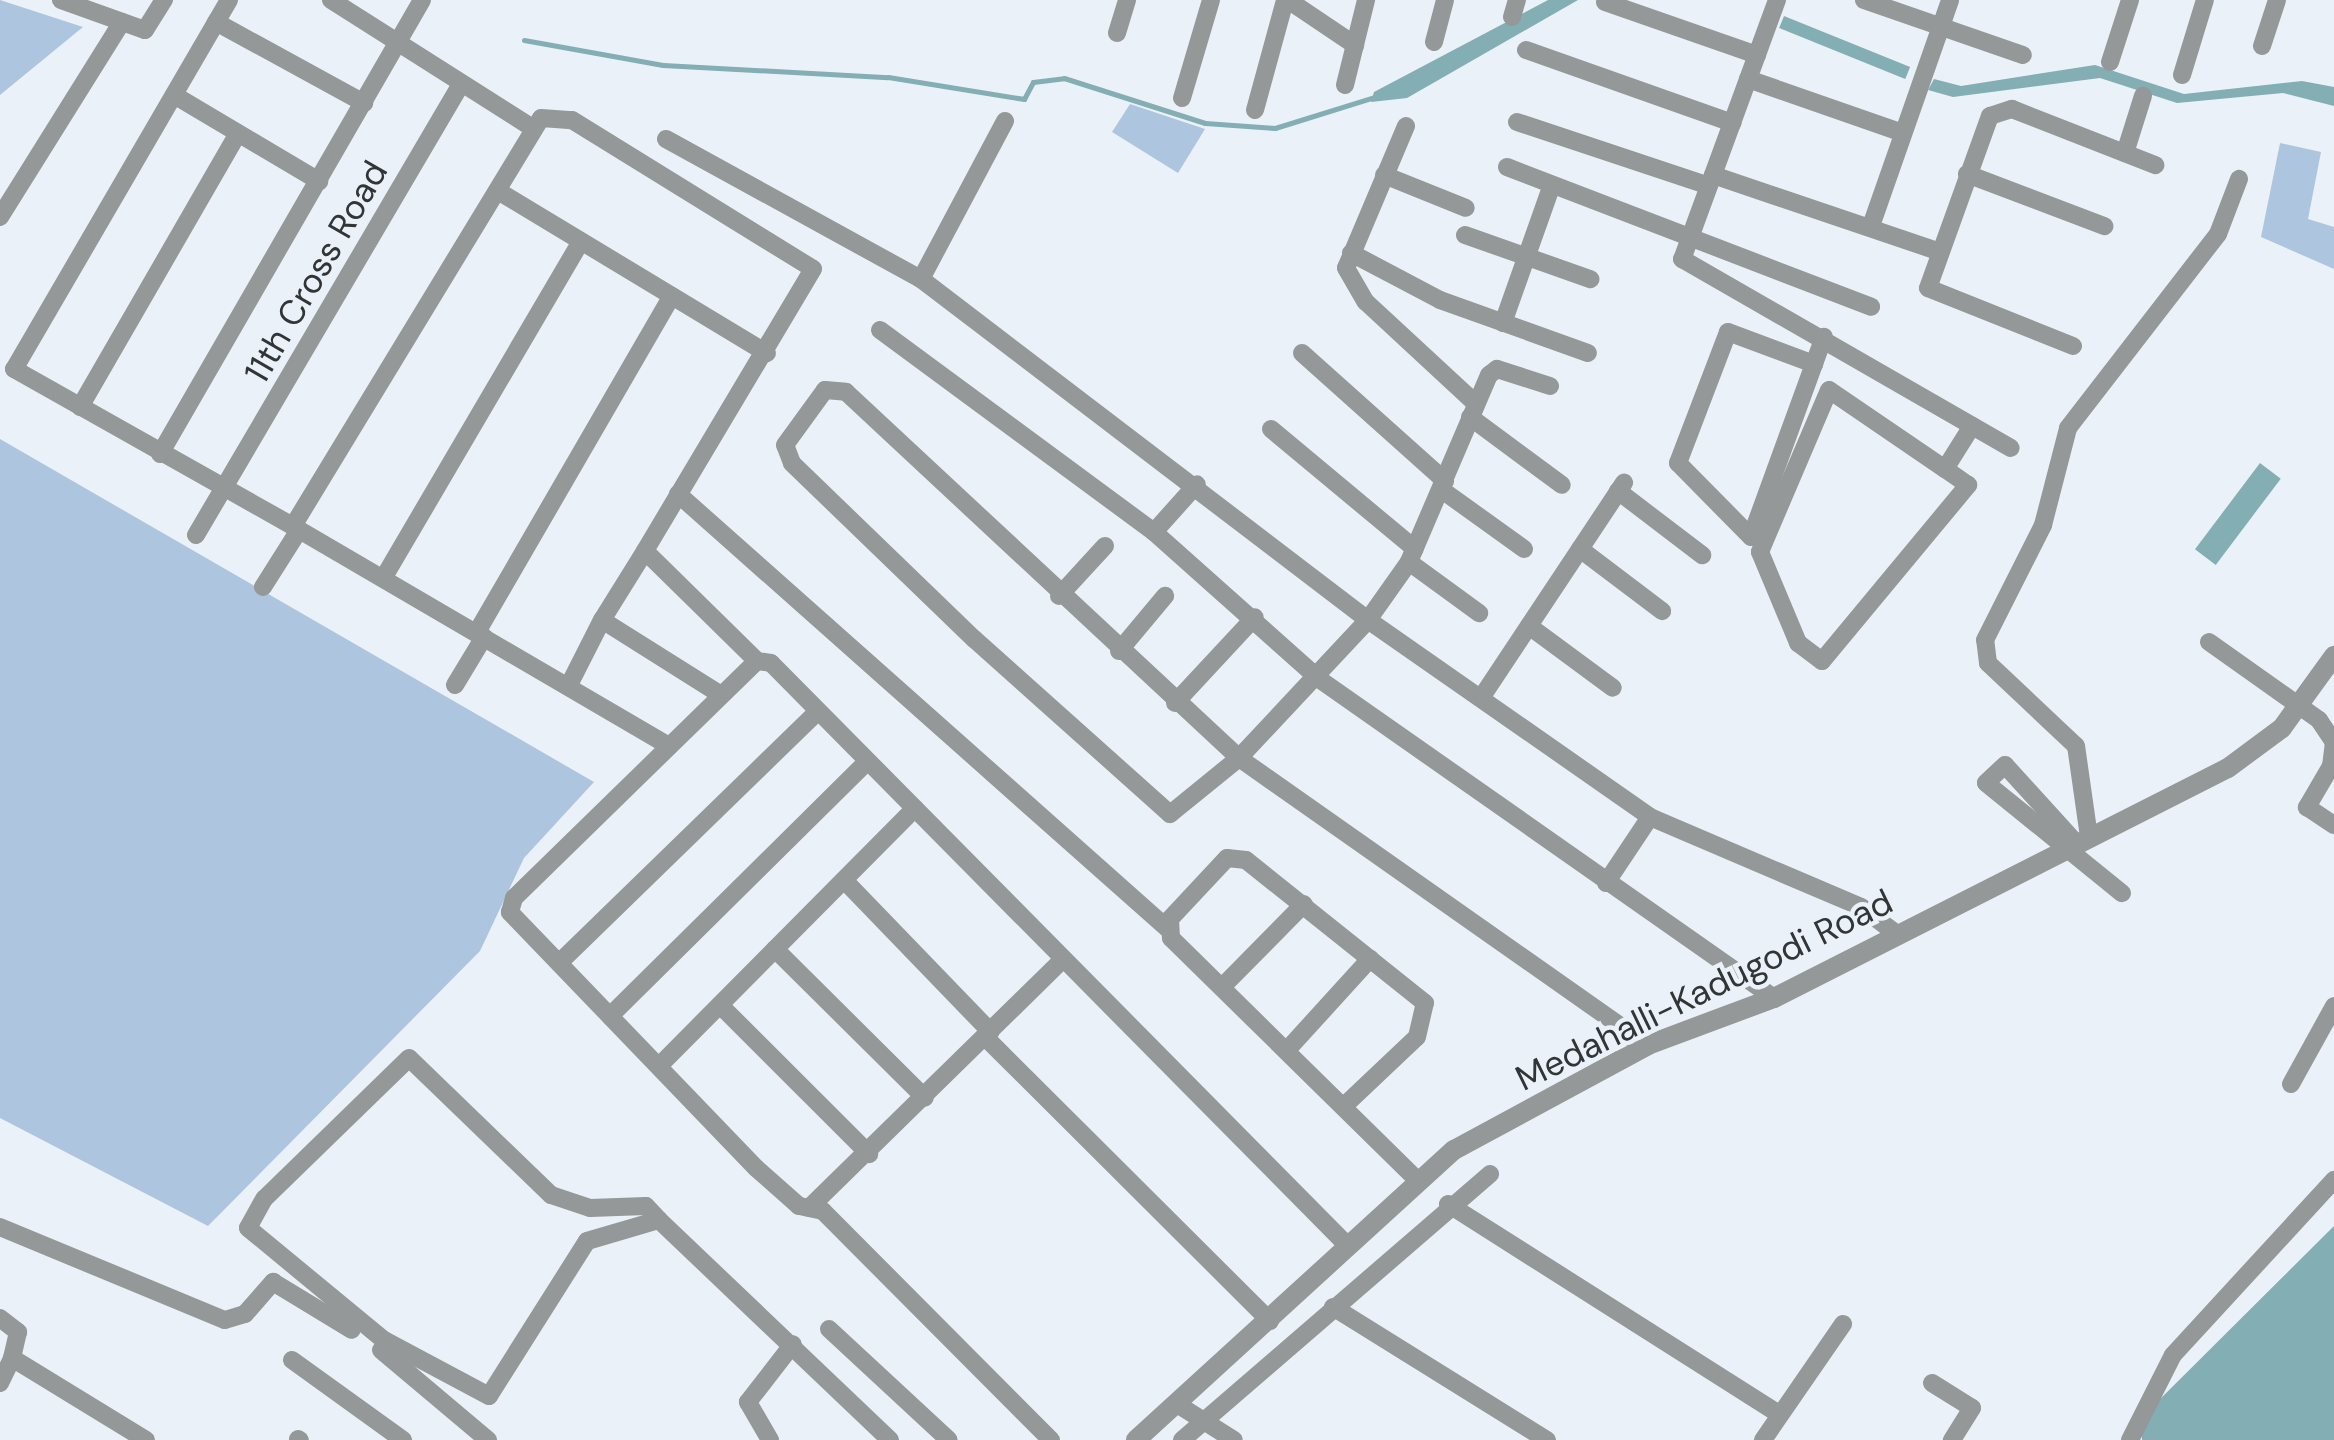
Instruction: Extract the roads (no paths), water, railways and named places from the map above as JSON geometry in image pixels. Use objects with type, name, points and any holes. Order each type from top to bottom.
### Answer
[{"type":"street","points":[[61,0],[145,30],[164,0]]},
{"type":"street","points":[[229,0],[14,369],[227,493],[384,577],[669,746]]},
{"type":"street","points":[[331,0],[401,40],[461,84],[533,128]]},
{"type":"street","points":[[160,454],[422,0]]},
{"type":"street","points":[[1117,33],[1126,0]]},
{"type":"street","points":[[1182,98],[1211,0]]},
{"type":"street","points":[[1255,110],[1286,0],[1355,45]]},
{"type":"street","points":[[1345,85],[1366,0]]},
{"type":"street","points":[[1434,42],[1445,0]]},
{"type":"street","points":[[1864,0],[2024,56]]},
{"type":"street","points":[[1871,226],[1950,0]]},
{"type":"street","points":[[2110,62],[2130,0]]},
{"type":"street","points":[[2182,75],[2205,0]]},
{"type":"street","points":[[2262,46],[2277,0]]},
{"type":"street","points":[[1605,2],[1756,55]]},
{"type":"street","points":[[1772,14],[1682,259],[1824,337],[2011,448]]},
{"type":"street","points":[[0,217],[122,22]]},
{"type":"street","points":[[216,22],[364,104]]},
{"type":"street","points":[[1526,50],[1732,123]]},
{"type":"street","points":[[1748,79],[1903,133]]},
{"type":"street","name":"11th Cross Road","points":[[196,535],[227,493],[461,84]]},
{"type":"street","points":[[174,95],[319,181]]},
{"type":"street","points":[[2125,153],[2143,96]]},
{"type":"street","points":[[2073,346],[1928,288],[1967,174],[1996,107],[2155,165]]},
{"type":"street","points":[[263,587],[533,128],[554,113],[802,257],[811,284],[678,494],[602,620],[569,685]]},
{"type":"street","points":[[921,279],[1005,121]]},
{"type":"street","points":[[1517,122],[1871,226],[1940,252]]},
{"type":"street","points":[[1406,126],[1346,268],[1366,302],[1473,411],[1562,485]]},
{"type":"street","points":[[80,408],[238,133]]},
{"type":"street","points":[[666,139],[921,279],[1196,484],[1368,620],[1483,694],[1650,816],[1861,907],[1898,935]]},
{"type":"street","points":[[1508,166],[1871,307]]},
{"type":"street","points":[[1967,174],[2104,226]]},
{"type":"street","points":[[1384,176],[1466,208]]},
{"type":"street","points":[[2076,843],[2076,746],[1988,663],[1985,640],[2044,525],[2068,428],[2218,234],[2239,179]]},
{"type":"street","points":[[1503,323],[1552,185]]},
{"type":"street","points":[[498,191],[766,352]]},
{"type":"street","points":[[1465,235],[1590,279]]},
{"type":"street","points":[[384,577],[581,241]]},
{"type":"street","points":[[1351,253],[1503,323],[1588,353]]},
{"type":"street","points":[[455,685],[480,634],[672,296]]},
{"type":"street","points":[[880,330],[1154,532],[1255,617],[1319,678],[1606,884],[1774,998]]},
{"type":"street","points":[[1814,364],[1728,332],[1678,462],[1751,537],[1824,337]]},
{"type":"street","points":[[1302,353],[1443,485],[1524,549]]},
{"type":"street","points":[[1550,386],[1498,369],[1473,411],[1412,556],[1368,620],[1319,678],[1239,758],[1170,814],[792,463],[786,435],[831,386],[846,392],[1059,596],[1239,758],[1648,1045]]},
{"type":"street","points":[[1829,390],[1945,469],[1968,485],[1822,662],[1798,643],[1760,552],[1829,390]]},
{"type":"street","points":[[1945,469],[1972,426]]},
{"type":"street","points":[[1271,430],[1479,613]]},
{"type":"street","points":[[1154,532],[1196,484]]},
{"type":"street","points":[[1483,694],[1621,487],[1702,554]]},
{"type":"street","points":[[678,494],[1168,929],[1417,1180]]},
{"type":"street","points":[[1059,596],[1105,546]]},
{"type":"street","points":[[1580,549],[1662,611]]},
{"type":"street","points":[[645,551],[757,661],[771,663],[816,713],[1348,1246]]},
{"type":"street","points":[[1119,651],[1165,596]]},
{"type":"street","points":[[1175,704],[1255,617]]},
{"type":"street","points":[[602,620],[721,696]]},
{"type":"street","points":[[1529,626],[1613,688]]},
{"type":"street","points":[[2209,642],[2298,705],[2334,742],[2308,806],[2334,825]]},
{"type":"street","name":"Medahalli-Kadugodi Road","points":[[1136,1440],[1270,1321],[1417,1180],[1648,1045],[1774,998],[2228,768],[2298,705],[2334,656]]},
{"type":"street","points":[[757,661],[514,898],[510,912],[756,1168],[809,1208],[823,1211],[1052,1440]]},
{"type":"street","points":[[559,963],[816,713]]},
{"type":"street","points":[[610,1016],[866,763]]},
{"type":"street","points":[[2076,843],[1986,783],[2005,765],[2122,893]]},
{"type":"street","points":[[659,1066],[915,808]]},
{"type":"street","points":[[1606,884],[1650,816]]},
{"type":"street","points":[[1168,929],[1228,858],[1246,860],[1425,1004],[1426,1024],[1344,1106]]},
{"type":"street","points":[[844,880],[988,1035],[1270,1321]]},
{"type":"street","points":[[1224,986],[1304,904]]},
{"type":"street","points":[[775,949],[925,1098]]},
{"type":"street","points":[[809,1208],[869,1154],[1064,958]]},
{"type":"street","points":[[1288,1049],[1370,959]]},
{"type":"street","points":[[720,1005],[869,1154]]},
{"type":"street","points":[[2291,1084],[2334,1006]]},
{"type":"street","points":[[659,1220],[587,1240],[489,1396],[384,1340],[248,1228],[264,1200],[409,1058],[551,1195],[590,1208],[646,1206],[890,1440]]},
{"type":"street","points":[[1182,1440],[1448,1204],[1490,1174]]},
{"type":"street","points":[[2130,1440],[2173,1355],[2334,1180]]},
{"type":"street","points":[[1448,1204],[1780,1415]]},
{"type":"street","points":[[0,1227],[226,1320],[245,1314],[263,1286],[291,1289],[455,1406],[488,1440]]},
{"type":"street","points":[[1334,1307],[1548,1440]]},
{"type":"street","points":[[0,1318],[18,1332],[0,1383]]},
{"type":"street","points":[[1764,1440],[1844,1324]]},
{"type":"street","points":[[829,1329],[949,1440]]},
{"type":"street","points":[[770,1440],[748,1402],[793,1344]]},
{"type":"street","points":[[12,1358],[146,1440]]},
{"type":"street","points":[[292,1360],[404,1440]]},
{"type":"street","points":[[1932,1382],[1972,1408],[1952,1440]]},
{"type":"street","points":[[1177,1404],[1234,1440]]},
{"type":"waterway","points":[[524,40],[663,65],[888,77],[1024,99],[1033,82],[1064,78],[1205,123],[1275,128],[1378,96]]}]
